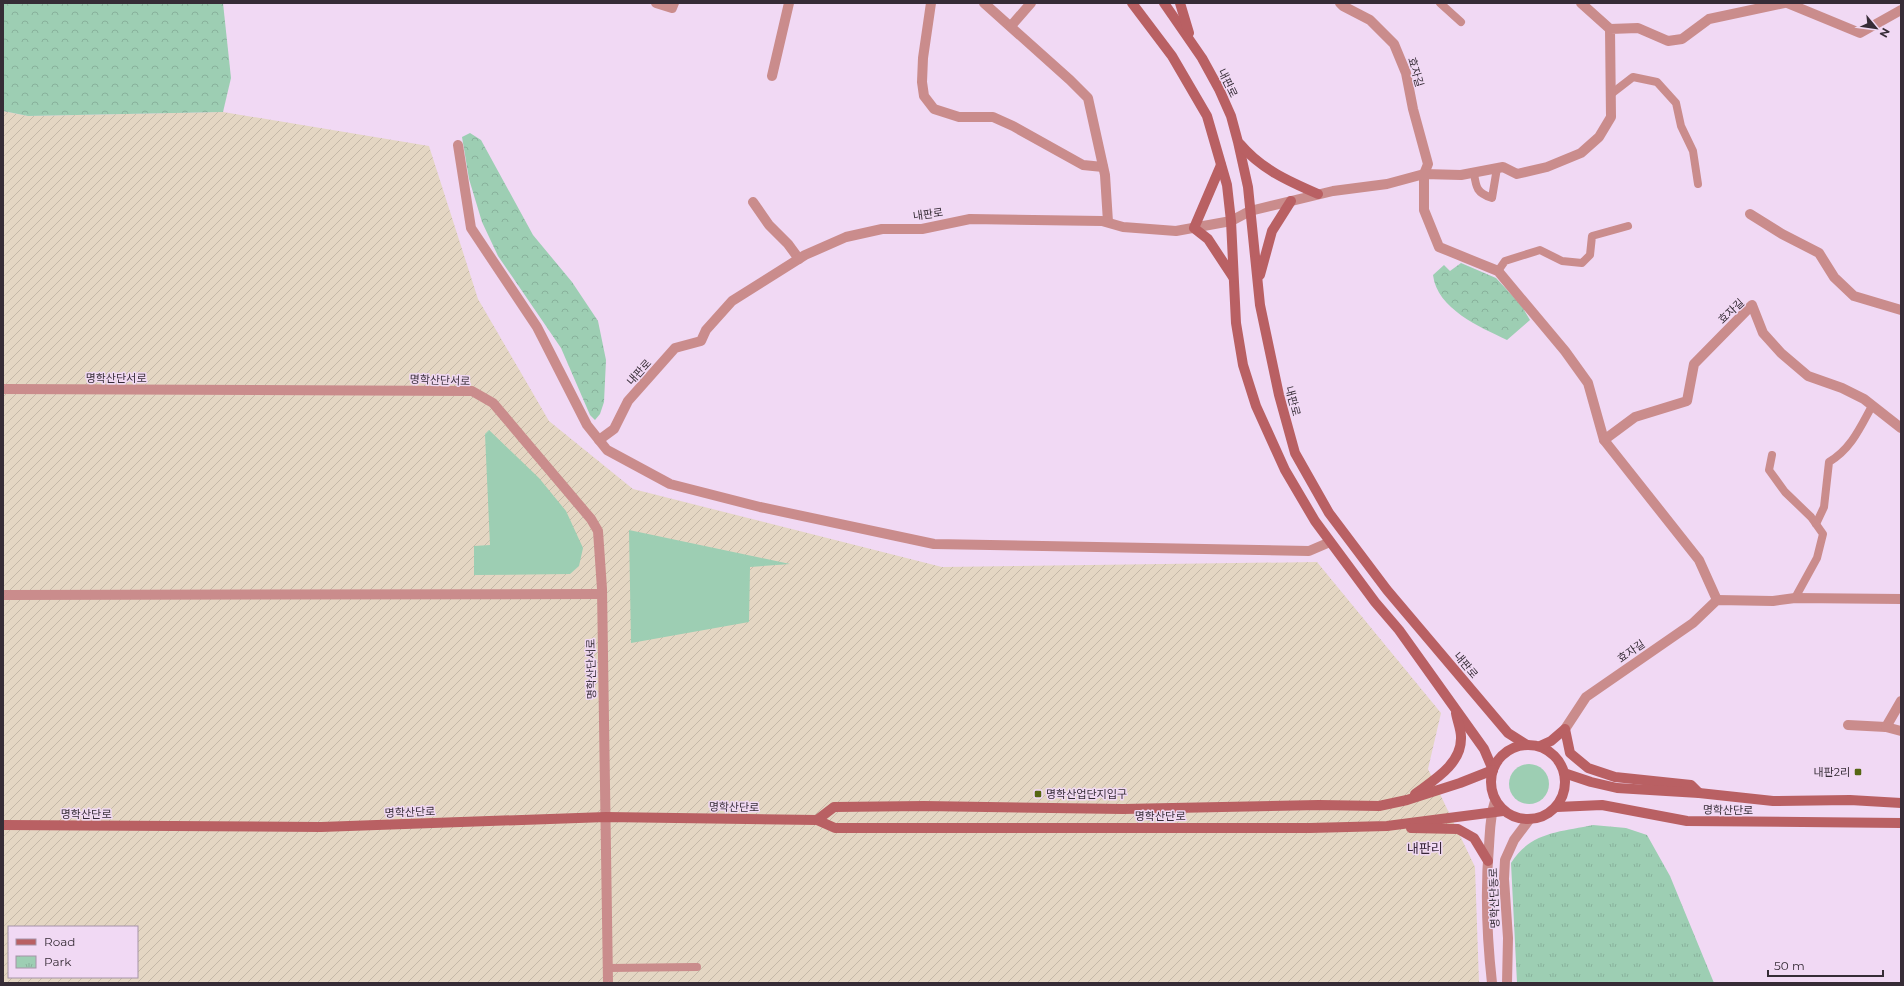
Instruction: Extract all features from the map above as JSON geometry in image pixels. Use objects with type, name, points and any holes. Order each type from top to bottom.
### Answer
[{"type":"street","points":[[656,3],[672,8],[674,3]]},
{"type":"street","points":[[772,76],[789,3]]},
{"type":"street","points":[[931,3],[923,58],[922,82],[924,96],[934,109],[959,117],[993,117],[1013,126],[1083,166],[1103,167]]},
{"type":"street","points":[[984,3],[1011,26],[1088,98],[1103,167],[1108,222]]},
{"type":"street","points":[[1011,26],[1031,3]]},
{"type":"street","points":[[1132,3],[1187,81],[1207,116],[1227,185],[1231,221],[1236,323],[1243,366],[1256,406],[1285,470],[1315,521],[1375,602],[1399,630],[1484,749],[1493,770]]},
{"type":"street","name":"내판로","points":[[1164,3],[1194,46],[1219,89],[1230,116],[1238,142],[1248,187],[1260,305],[1279,395],[1295,453],[1329,512],[1387,590],[1508,733],[1527,745]]},
{"type":"street","points":[[1180,3],[1194,46]]},
{"type":"street","points":[[1581,3],[1610,29],[1638,28],[1668,41],[1682,39],[1709,19],[1784,3]]},
{"type":"street","points":[[1787,3],[1860,33],[1901,10]]},
{"type":"street","name":"효자길","points":[[1342,4],[1370,20],[1394,44],[1406,73],[1413,109],[1428,164],[1424,174],[1424,210],[1439,247],[1498,271],[1565,351],[1588,383],[1604,440],[1699,560],[1717,600],[1693,623],[1586,697],[1565,729]]},
{"type":"street","points":[[1424,174],[1461,175],[1503,167],[1517,174],[1547,167],[1580,152],[1599,137],[1611,117],[1610,29]]},
{"type":"street","points":[[1238,142],[1264,167],[1283,179],[1318,194]]},
{"type":"street","points":[[458,145],[472,228],[537,327],[587,425],[606,450],[670,484],[760,508],[934,544],[1309,551],[1330,542]]},
{"type":"street","points":[[1221,165],[1194,228],[1208,239],[1233,277]]},
{"type":"street","name":"내판로","points":[[599,440],[614,429],[628,401],[676,348],[701,341],[706,330],[732,301],[799,259],[846,237],[882,229],[922,229],[970,219],[1102,221],[1123,227],[1176,231],[1231,221],[1250,211],[1318,194],[1387,184],[1424,174]]},
{"type":"street","points":[[1258,282],[1272,231],[1291,201]]},
{"type":"street","points":[[753,202],[768,226],[788,244],[799,259]]},
{"type":"street","points":[[1750,214],[1782,234],[1819,253],[1834,277],[1854,296],[1901,310]]},
{"type":"street","name":"효자길","points":[[1604,440],[1635,417],[1687,401],[1694,364],[1752,305],[1763,333],[1781,354],[1808,376],[1842,388],[1864,399],[1901,428]]},
{"type":"street","name":"명학산단서로","points":[[3,389],[472,391],[493,403],[591,519],[598,531],[602,594],[608,983]]},
{"type":"street","points":[[3,595],[602,594]]},
{"type":"street","points":[[1717,600],[1772,601],[1795,598],[1901,599]]},
{"type":"street","points":[[1886,727],[1901,701]]},
{"type":"street","points":[[1407,800],[1440,776],[1456,759],[1461,737],[1455,709]]},
{"type":"street","points":[[1848,725],[1886,727],[1901,731]]},
{"type":"street","points":[[1540,746],[1551,741],[1565,729],[1570,753],[1588,768],[1616,777],[1691,785],[1699,794]]},
{"type":"street","points":[[1527,745],[1540,746],[1551,752],[1560,762],[1564,773],[1565,785],[1562,796],[1556,807],[1548,814],[1529,820],[1513,817],[1503,811],[1495,801],[1491,789],[1491,776],[1495,764],[1503,754],[1514,747],[1527,745]]},
{"type":"street","name":"명학산단로","points":[[817,820],[834,807],[924,806],[1124,809],[1311,805],[1379,806],[1407,800],[1460,783],[1493,770]]},
{"type":"street","points":[[1564,773],[1591,782],[1617,788],[1773,801],[1850,800],[1901,803]]},
{"type":"street","points":[[1492,983],[1490,962],[1488,861],[1491,813],[1495,801]]},
{"type":"street","name":"명학산단로","points":[[1556,807],[1602,805],[1687,821],[1901,823]]},
{"type":"street","name":"명학산단로","points":[[3,825],[321,827],[606,817],[817,820],[835,828],[1302,828],[1391,826],[1503,811]]},
{"type":"street","name":"명학산단동로","points":[[1507,983],[1508,938],[1504,879],[1505,860],[1514,840],[1529,820]]},
{"type":"street","points":[[1391,826],[1426,829],[1458,829],[1474,838],[1488,861]]},
{"type":"lane","points":[[1440,3],[1461,22]]},
{"type":"lane","points":[[1610,94],[1633,77],[1657,82],[1676,103],[1680,126],[1693,151],[1698,184]]},
{"type":"lane","points":[[1474,173],[1476,187],[1481,194],[1492,198],[1497,168]]},
{"type":"lane","points":[[1498,271],[1505,261],[1540,250],[1562,261],[1582,263],[1590,255],[1592,236],[1628,226]]},
{"type":"lane","points":[[1816,524],[1824,507],[1829,462],[1841,455],[1852,442],[1872,406]]},
{"type":"lane","points":[[1772,455],[1769,470],[1785,492],[1816,524],[1823,534],[1817,558],[1795,598]]},
{"type":"lane","points":[[608,968],[697,967]]},
{"type":"shaded area","points":[[3,111],[28,116],[223,112],[429,146],[478,299],[549,421],[633,489],[942,567],[1317,562],[1441,713],[1428,769],[1475,867],[1479,983],[3,983]]},
{"type":"green space","points":[[3,3],[223,3],[231,78],[223,112],[28,116],[3,111]]},
{"type":"green space","points":[[470,133],[481,140],[533,235],[572,282],[598,321],[606,360],[604,402],[600,414],[595,420],[590,415],[561,348],[498,256],[482,222],[469,179],[462,137]]},
{"type":"green space","points":[[1461,263],[1496,278],[1521,305],[1530,320],[1507,340],[1473,323],[1451,307],[1442,298],[1436,287],[1433,275],[1444,265],[1450,271]]},
{"type":"green space","points":[[489,430],[539,478],[566,511],[583,548],[579,566],[570,574],[474,575],[474,546],[490,545],[485,434]]},
{"type":"green space","points":[[629,530],[790,564],[750,567],[749,622],[631,643]]},
{"type":"green space","points":[[1533,764],[1540,767],[1546,773],[1549,784],[1548,792],[1540,801],[1533,804],[1525,804],[1518,801],[1510,792],[1509,780],[1512,773],[1521,765]]},
{"type":"green space","points":[[1593,825],[1626,828],[1647,835],[1670,876],[1714,983],[1517,983],[1511,863],[1527,845],[1537,839],[1558,832]]},
{"type":"place","name":"내판2리","points":[[1858,772]]},
{"type":"place","name":"명학산업단지입구","points":[[1038,794]]},
{"type":"district","name":"내판리","points":[[1425,848]]}]
